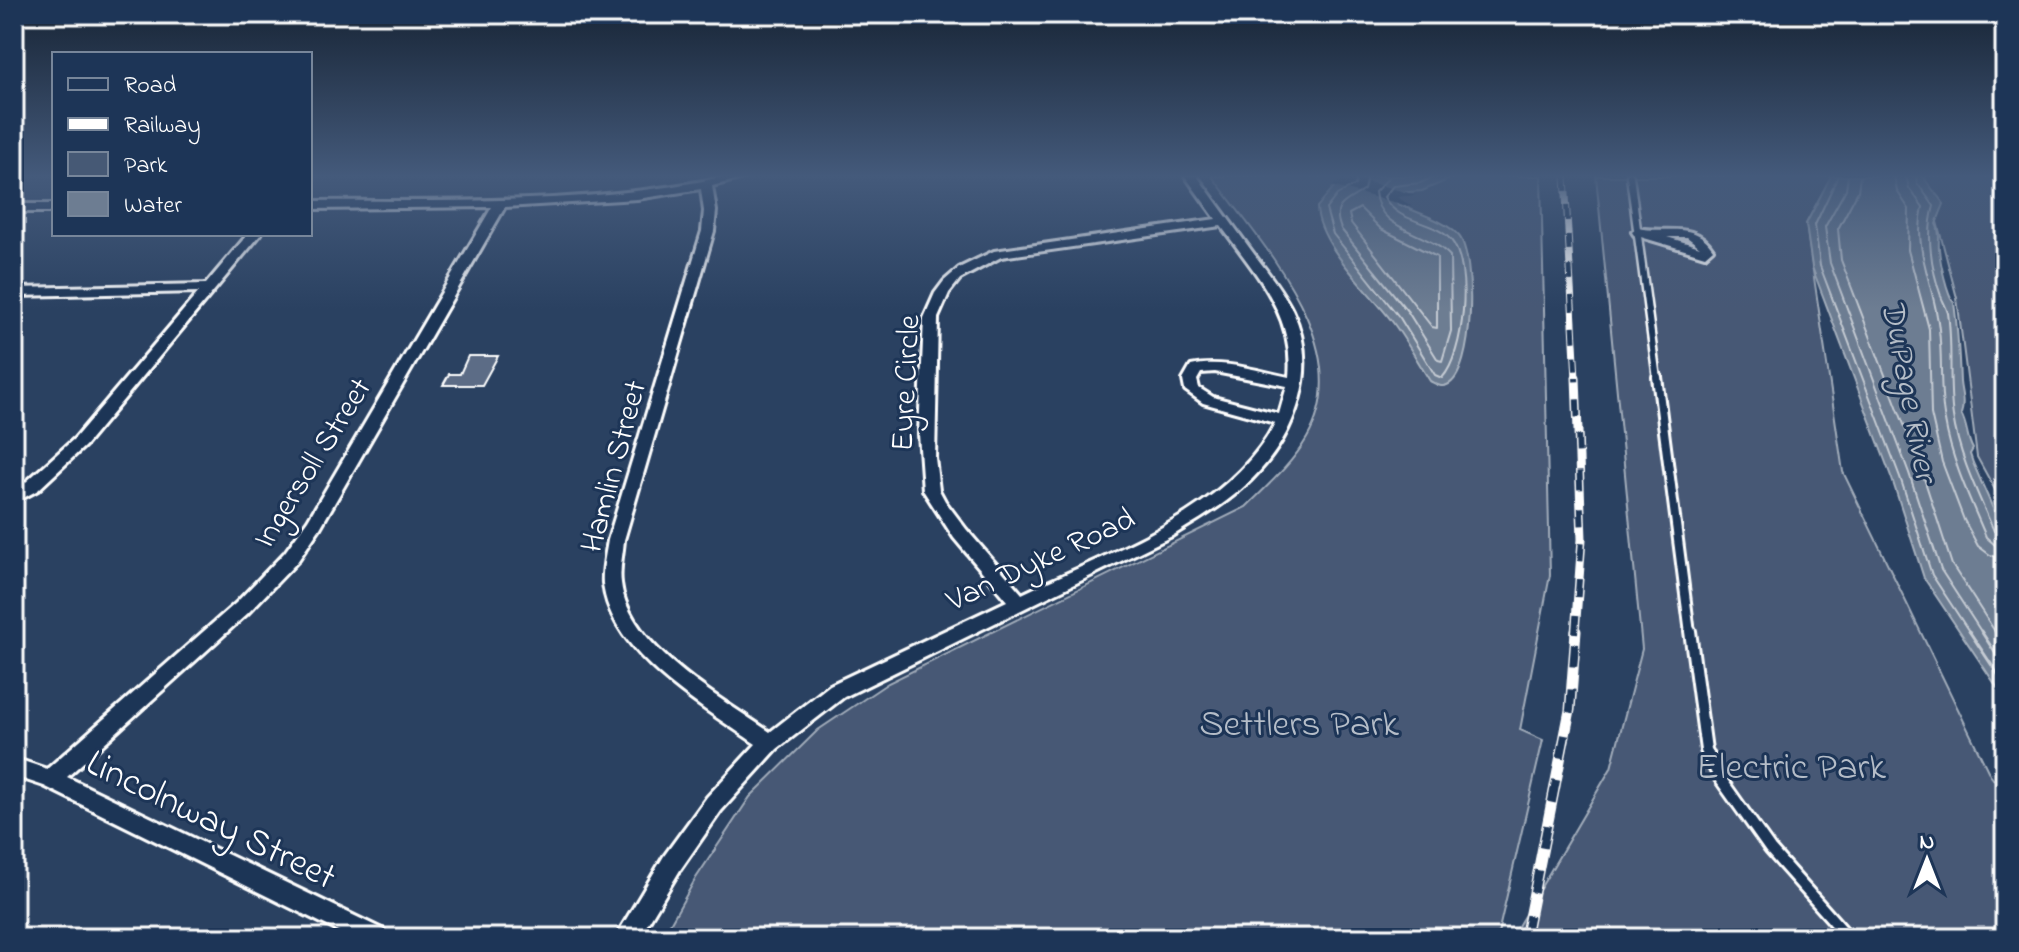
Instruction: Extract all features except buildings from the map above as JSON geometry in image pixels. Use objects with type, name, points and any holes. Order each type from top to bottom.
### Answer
[{"type":"street","name":"Ingersoll Street","points":[[50,779],[242,608],[291,557],[314,524],[491,220]]},
{"type":"street","name":"Hamlin Street","points":[[709,220],[616,540],[612,586],[624,623],[656,659],[770,743]]},
{"type":"street","name":"Van Dyke Road","points":[[626,938],[672,863],[714,804],[770,743],[837,691],[1166,532],[1215,503],[1252,471],[1273,445],[1286,421],[1295,383],[1297,350],[1288,316],[1224,222]]},
{"type":"street","name":"Eyre Circle","points":[[1018,602],[946,512],[930,487],[927,462],[931,318],[938,296],[948,281],[967,267],[998,254],[1224,222]]},
{"type":"street","points":[[14,497],[80,442],[253,236]]},
{"type":"street","points":[[14,292],[207,288]]},
{"type":"street","points":[[1286,421],[1208,400],[1192,390],[1190,380],[1196,369],[1215,368],[1295,383]]},
{"type":"street","name":"Lincolnway Street","points":[[14,767],[50,779],[376,938]]},
{"type":"lane","points":[[1642,220],[1706,750],[1720,782],[1742,816],[1849,938]]},
{"type":"green space","name":"Settlers Park","points":[[1246,220],[1542,220],[1550,575],[1520,730],[1543,740],[1497,938],[662,938],[696,878],[750,797],[818,730],[888,683],[1246,507],[1294,457],[1307,438],[1320,403],[1321,368],[1313,333],[1298,299]]},
{"type":"green space","name":"Electric Park","points":[[1600,220],[1808,220],[1843,472],[1990,775],[2005,794],[2005,938],[1511,938],[1611,768],[1642,649]]},
{"type":"green space","points":[[1937,220],[2005,220],[2005,508],[1977,457],[1957,298]]},
{"type":"water","points":[[1436,220],[1459,236],[1468,266],[1470,314],[1463,360],[1456,376],[1447,385],[1430,381],[1394,324],[1336,253],[1320,222]]},
{"type":"water","name":"DuPage River","points":[[1808,220],[1937,220],[1942,269],[1954,303],[1963,402],[1961,414],[1973,449],[1970,454],[1973,463],[2005,536],[2005,699],[1924,578],[1892,479],[1812,267]]},
{"type":"railway","points":[[1567,220],[1576,379]]},
{"type":"railway","points":[[1575,633],[1582,539],[1576,377]]},
{"type":"railway","points":[[1525,938],[1570,710],[1576,631]]}]
